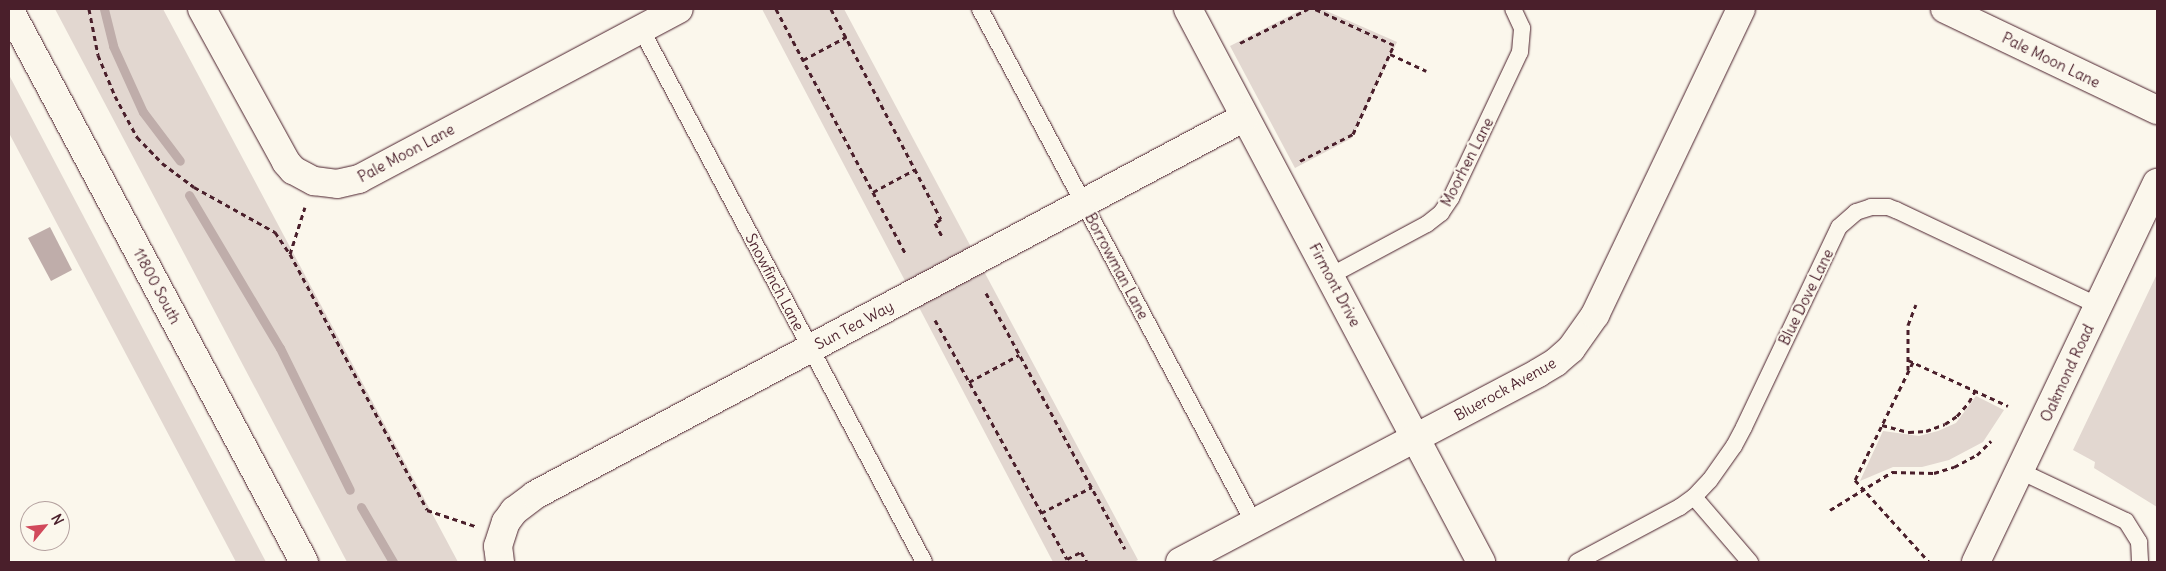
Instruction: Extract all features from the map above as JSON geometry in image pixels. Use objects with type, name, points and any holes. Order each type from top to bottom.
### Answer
[{"type":"street","name":"11800 South","points":[[9,9],[304,562]]},
{"type":"street","name":"Pale Moon Lane","points":[[202,9],[279,153],[294,170],[314,181],[325,184],[348,183],[359,179],[679,9]]},
{"type":"street","name":"Firmont Drive","points":[[1188,9],[1481,562]]},
{"type":"street","name":"Bluerock Avenue","points":[[1180,562],[1556,362],[1584,333],[1595,315],[1741,9]]},
{"type":"street","name":"Pale Moon Lane","points":[[1945,9],[2157,110]]},
{"type":"street","name":"Sun Tea Way","points":[[500,562],[498,546],[501,534],[514,511],[523,502],[1245,117]]},
{"type":"street","name":"Oakmond Road","points":[[1976,562],[2157,183]]},
{"type":"lane","name":"Borrowman Lane","points":[[980,9],[1254,523]]},
{"type":"lane","name":"Moorhen Lane","points":[[1330,276],[1427,224],[1441,213],[1451,198],[1520,52],[1523,36],[1517,14]]},
{"type":"lane","name":"Snowfinch Lane","points":[[641,29],[924,562]]},
{"type":"lane","name":"Blue Dove Lane","points":[[1577,562],[1666,515],[1694,497],[1710,480],[1734,446],[1839,227],[1856,212],[1871,207],[1888,207],[1896,210],[2099,306]]},
{"type":"lane","points":[[2020,471],[2126,521],[2139,542],[2140,562]]},
{"type":"lane","points":[[1694,497],[1750,562]]},
{"type":"path","points":[[89,9],[98,55],[115,96],[137,137],[162,163],[194,187],[275,232],[290,254],[427,510],[477,527]]},
{"type":"path","points":[[776,9],[906,255]]},
{"type":"path","points":[[831,9],[941,219],[935,223],[942,236]]},
{"type":"path","points":[[1238,45],[1308,9]]},
{"type":"path","points":[[1293,165],[1353,134],[1394,45],[1315,9]]},
{"type":"path","points":[[803,60],[846,37]]},
{"type":"path","points":[[1390,54],[1426,71]]},
{"type":"path","points":[[872,192],[914,170]]},
{"type":"path","points":[[290,254],[306,202]]},
{"type":"path","points":[[986,293],[1126,549]]},
{"type":"path","points":[[1916,304],[1908,325],[1910,361],[1908,370],[1855,480],[1929,562]]},
{"type":"path","points":[[936,320],[1067,559],[1081,552],[1087,562]]},
{"type":"path","points":[[969,382],[1019,355]]},
{"type":"path","points":[[1910,361],[2008,406]]},
{"type":"path","points":[[1882,425],[1910,432],[1926,431],[1945,424],[1957,416],[1970,402],[1975,391]]},
{"type":"path","points":[[1830,510],[1892,472],[1934,474],[1954,467],[1977,455],[1991,441]]},
{"type":"path","points":[[1041,513],[1092,487]]},
{"type":"shaded area","points":[[55,9],[163,9],[458,562],[347,562]]},
{"type":"shaded area","points":[[762,9],[844,9],[1138,560],[1134,562],[1053,562]]},
{"type":"shaded area","points":[[1303,9],[1322,9],[1397,42],[1352,138],[1295,168],[1230,46]]},
{"type":"shaded area","points":[[9,75],[266,562],[236,562],[9,133]]},
{"type":"shaded area","points":[[50,227],[72,270],[51,281],[28,238]]},
{"type":"shaded area","points":[[2157,274],[2157,507],[2094,468],[2095,462],[2073,450]]},
{"type":"shaded area","points":[[1976,396],[2004,410],[1983,442],[1949,460],[1922,467],[1893,467],[1860,481],[1883,431],[1919,436],[1938,431],[1956,423]]},
{"type":"waterway","points":[[104,9],[113,46],[143,112],[180,161]]},
{"type":"waterway","points":[[189,195],[280,348],[350,490]]},
{"type":"waterway","points":[[361,507],[393,562]]}]
